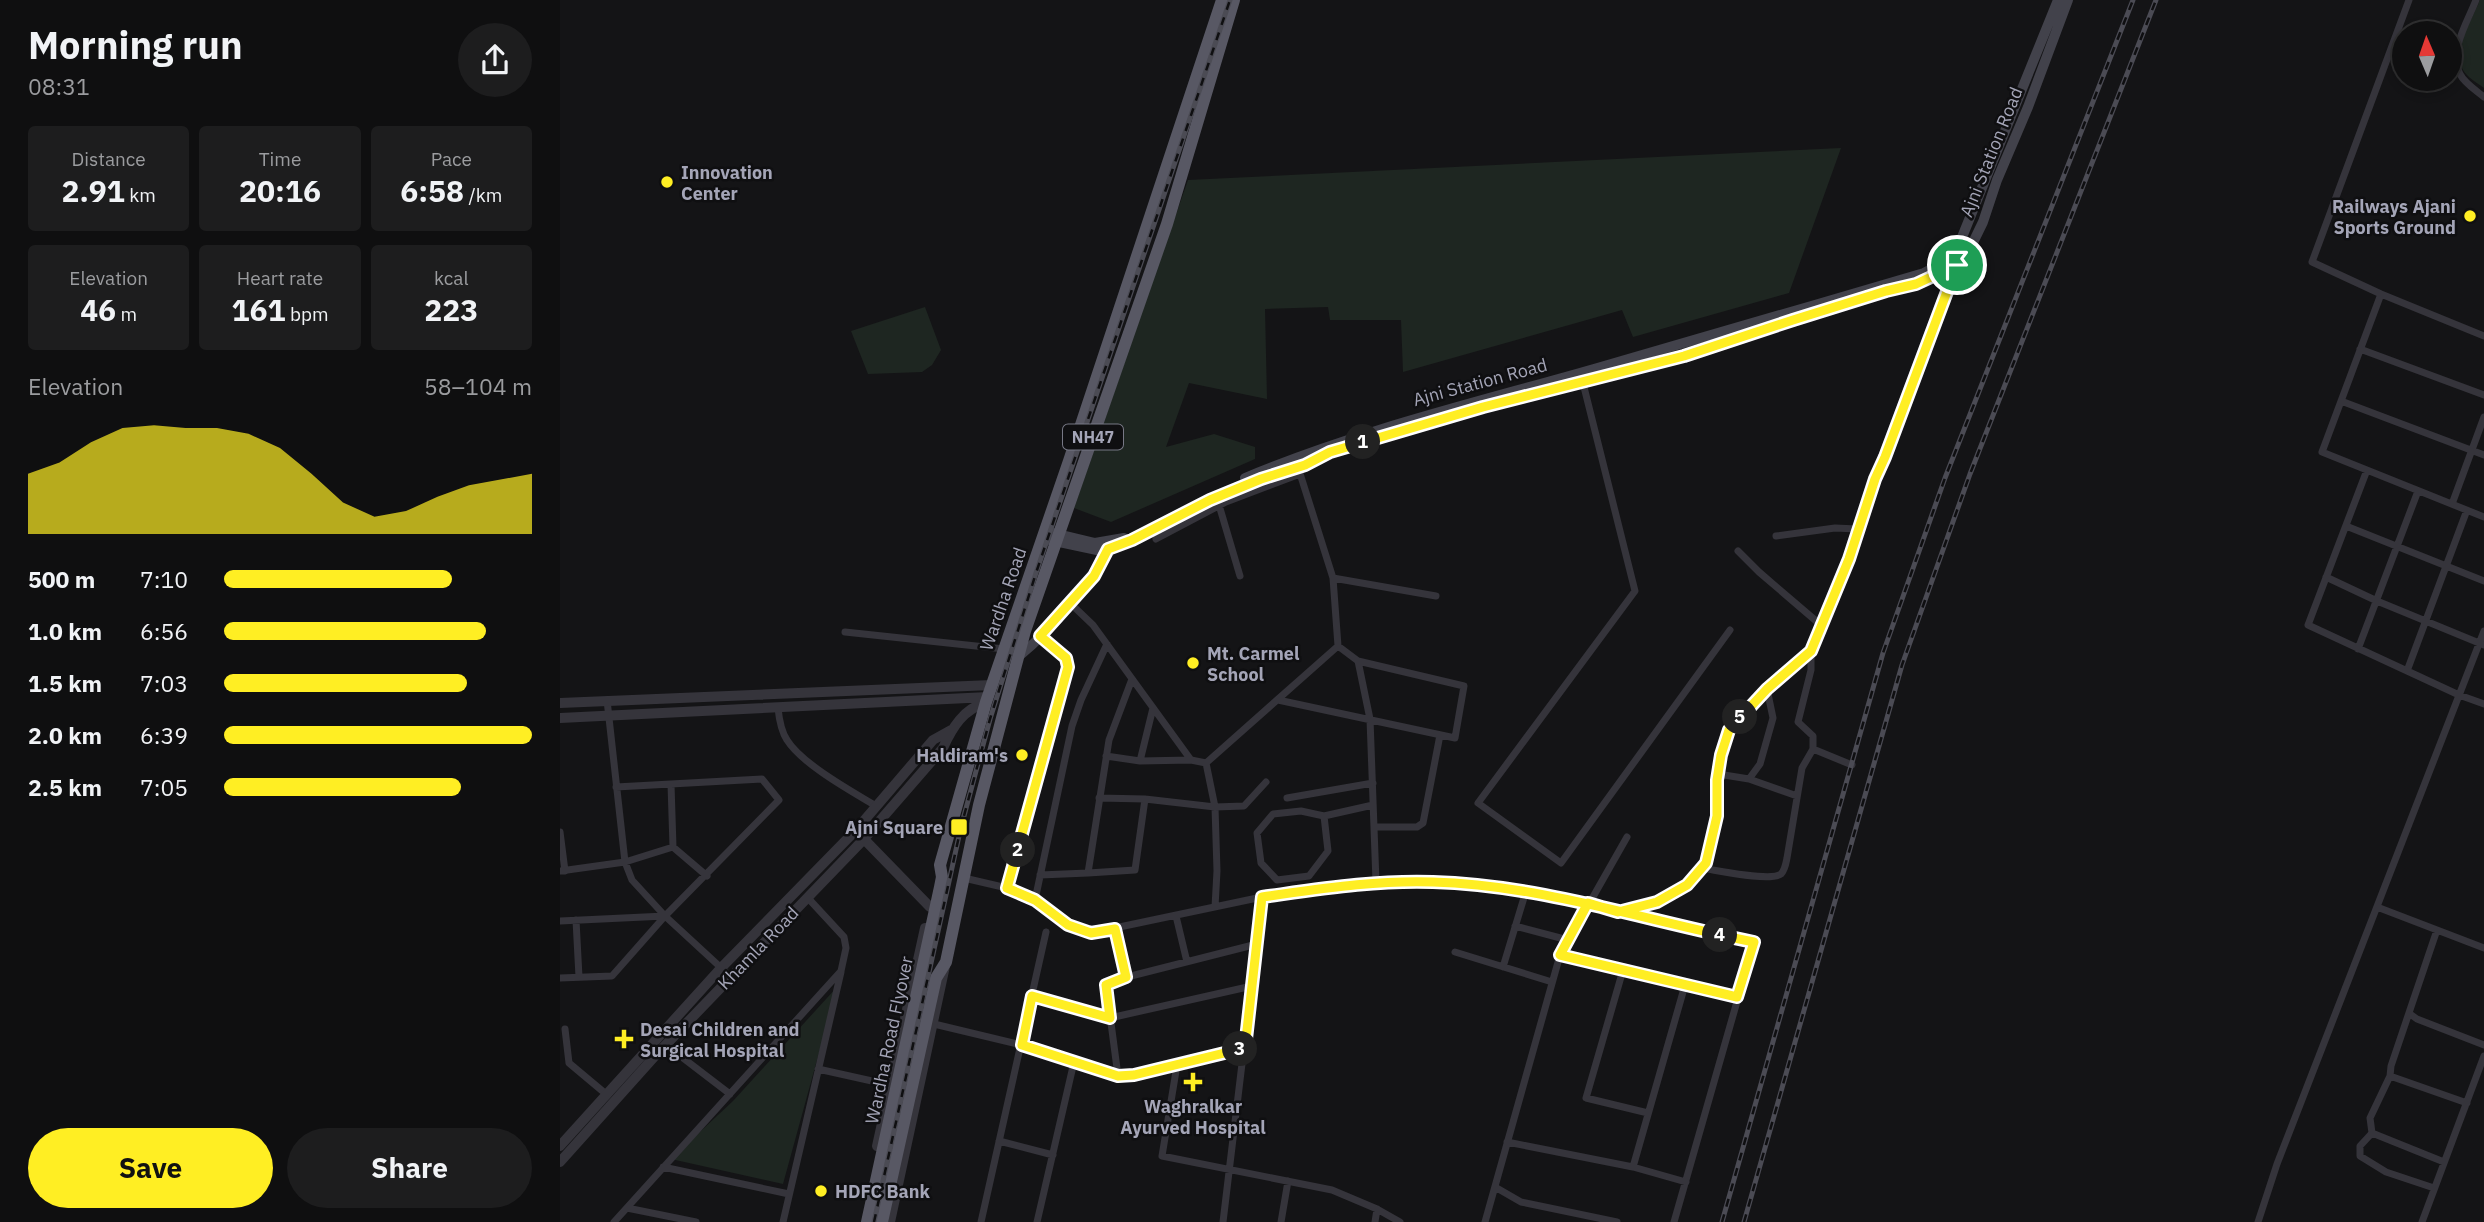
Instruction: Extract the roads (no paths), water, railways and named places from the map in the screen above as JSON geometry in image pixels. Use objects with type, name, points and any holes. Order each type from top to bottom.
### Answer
[{"type":"highway","name":"Wardha Road","points":[[940,865],[989,695],[1222,0]]},
{"type":"highway","name":"Wardha Road","points":[[946,962],[979,805],[1018,657],[1167,224],[1234,0]]},
{"type":"highway","name":"Wardha Road Flyover","points":[[867,1222],[940,887],[940,865]]},
{"type":"highway","name":"Wardha Road Flyover","points":[[882,1222],[936,978],[946,962]]},
{"type":"main road","name":"Ajni Station Road","points":[[1954,261],[2058,0]]},
{"type":"main road","name":"Ajni Station Road","points":[[1578,380],[1660,350],[1916,284],[1954,261],[1965,260],[1983,222],[2068,0]]},
{"type":"main road","name":"Ajni Station Road","points":[[1116,545],[1215,491],[1298,466],[1330,452],[1394,432],[1578,380],[1663,362],[1776,321]]},
{"type":"main road","points":[[1660,350],[1663,362]]},
{"type":"main road","points":[[1044,534],[1097,550],[1116,545]]},
{"type":"main road","points":[[1058,538],[1116,545]]},
{"type":"main road","points":[[1018,657],[1094,576],[1116,545]]},
{"type":"street","points":[[2409,0],[2312,262],[2381,295],[2484,336]]},
{"type":"street","points":[[2476,0],[2456,50],[2456,60],[2460,75],[2484,97]]},
{"type":"street","points":[[1701,868],[1766,877],[1780,875],[1784,871],[1802,768],[1813,749],[1812,736],[1798,722],[1811,670],[1811,651],[1849,559],[1857,529],[1954,261]]},
{"type":"street","points":[[2381,295],[2322,452],[2484,517]]},
{"type":"street","points":[[2360,349],[2484,395]]},
{"type":"street","points":[[1578,380],[1635,591],[1478,803],[1561,863],[1730,630]]},
{"type":"street","points":[[2341,401],[2484,455]]},
{"type":"street","points":[[2452,504],[2484,417]]},
{"type":"street","points":[[1156,538],[1298,466],[1334,578],[1338,646],[1358,661],[1464,686],[1455,738],[1278,700]]},
{"type":"street","points":[[2367,470],[2308,625],[2484,704]]},
{"type":"street","points":[[2358,649],[2418,491]]},
{"type":"street","points":[[1220,505],[1240,576]]},
{"type":"street","points":[[2407,671],[2468,510]]},
{"type":"street","points":[[2346,526],[2484,581]]},
{"type":"street","points":[[1776,536],[1835,528],[1857,529]]},
{"type":"street","points":[[1738,551],[1822,626]]},
{"type":"street","points":[[2326,577],[2482,644]]},
{"type":"street","points":[[1334,578],[1436,596]]},
{"type":"street","points":[[1070,603],[1093,625],[1191,760]]},
{"type":"street","points":[[2258,1222],[2277,1164],[2459,695],[2482,644],[2484,631]]},
{"type":"street","points":[[845,632],[1004,649]]},
{"type":"street","points":[[1007,888],[1068,667],[1066,658],[1040,636]]},
{"type":"street","points":[[1035,900],[1072,726],[1107,644]]},
{"type":"street","points":[[1206,763],[1338,646]]},
{"type":"street","points":[[1618,912],[1657,902],[1687,885],[1706,863],[1717,816],[1718,775],[1729,730],[1767,689],[1811,651]]},
{"type":"street","points":[[1358,661],[1370,719],[1376,882]]},
{"type":"street","points":[[1088,873],[1109,740],[1132,679]]},
{"type":"street","points":[[961,685],[961,698]]},
{"type":"street","points":[[560,703],[961,685],[989,695]]},
{"type":"street","points":[[1749,779],[1760,764],[1773,718],[1767,689]]},
{"type":"street","points":[[560,718],[989,695]]},
{"type":"street","name":"Khamla Road","points":[[560,1146],[721,968],[856,830],[933,740],[951,730],[973,706],[989,695]]},
{"type":"street","points":[[607,701],[625,862],[632,880],[665,916],[730,976]]},
{"type":"street","points":[[778,708],[785,738],[796,751],[830,777],[876,806]]},
{"type":"street","points":[[1140,761],[1153,709]]},
{"type":"street","name":"Khamla Road","points":[[560,1162],[730,976],[864,839],[943,748],[951,730]]},
{"type":"street","points":[[1374,827],[1417,827],[1423,823],[1440,734]]},
{"type":"street","points":[[1813,749],[1852,765]]},
{"type":"street","points":[[1106,756],[1140,761],[1191,760],[1206,763]]},
{"type":"street","points":[[1206,763],[1214,807],[1217,872],[1215,907]]},
{"type":"street","points":[[1718,775],[1749,779],[1797,796]]},
{"type":"street","points":[[560,978],[612,976],[665,916],[779,800],[762,779],[616,787]]},
{"type":"street","points":[[1099,798],[1145,799],[1214,807],[1244,806],[1266,782]]},
{"type":"street","points":[[1287,798],[1373,783]]},
{"type":"street","points":[[671,784],[673,847],[707,876]]},
{"type":"street","points":[[1040,875],[1135,870],[1145,799]]},
{"type":"street","points":[[1324,816],[1328,851],[1309,876],[1277,880],[1261,863],[1257,832],[1272,814],[1301,811],[1324,816],[1373,805]]},
{"type":"street","points":[[856,830],[930,907]]},
{"type":"street","points":[[560,832],[562,871],[625,862],[673,847]]},
{"type":"street","points":[[1485,1222],[1560,955],[1627,837]]},
{"type":"street","name":"Wardha Road","points":[[861,1222],[940,865]]},
{"type":"street","points":[[964,878],[1007,888],[1035,900],[1068,925],[1091,933],[1262,897],[1376,882],[1436,882],[1526,891],[1754,942],[1674,1222]]},
{"type":"street","points":[[1288,878],[1291,893]]},
{"type":"street","points":[[1503,967],[1526,891]]},
{"type":"street","points":[[783,1222],[846,948],[844,937],[807,897]]},
{"type":"street","points":[[1223,1222],[1262,897]]},
{"type":"street","points":[[2377,907],[2484,948]]},
{"type":"street","points":[[560,921],[665,916]]},
{"type":"street","points":[[1176,916],[1187,962]]},
{"type":"street","points":[[576,920],[579,977]]},
{"type":"street","points":[[1516,926],[1568,940]]},
{"type":"street","points":[[1115,929],[1126,977]]},
{"type":"street","points":[[2372,1133],[2370,1118],[2390,1076],[2391,1066],[2437,930]]},
{"type":"street","points":[[981,1222],[1046,932]]},
{"type":"street","points":[[1118,1076],[1106,985],[1126,977],[1257,944]]},
{"type":"street","points":[[1455,953],[1552,982]]},
{"type":"street","points":[[1560,955],[1737,997]]},
{"type":"street","name":"Wardha Road","points":[[890,1222],[946,962]]},
{"type":"street","points":[[1623,970],[1586,1098],[1648,1113]]},
{"type":"street","points":[[614,1222],[841,971]]},
{"type":"street","points":[[1633,1167],[1685,985]]},
{"type":"street","points":[[1032,996],[1110,1018],[1252,986]]},
{"type":"street","points":[[2410,1014],[2484,1045]]},
{"type":"street","points":[[934,1024],[1022,1045],[1118,1076],[1134,1075],[1245,1048]]},
{"type":"street","points":[[565,1029],[569,1063],[606,1094]]},
{"type":"street","points":[[666,1045],[730,1094]]},
{"type":"street","points":[[2422,1222],[2484,1056]]},
{"type":"street","points":[[1037,1222],[1074,1062]]},
{"type":"street","points":[[1177,1065],[1162,1156],[1332,1190],[1400,1222]]},
{"type":"street","points":[[818,1069],[890,1085]]},
{"type":"street","points":[[2390,1076],[2467,1102]]},
{"type":"street","points":[[2372,1133],[2444,1162]]},
{"type":"street","points":[[2372,1133],[2360,1146],[2360,1156],[2386,1172],[2434,1188]]},
{"type":"street","points":[[999,1141],[1053,1155]]},
{"type":"street","points":[[1507,1142],[1633,1167],[1686,1182]]},
{"type":"street","points":[[663,1167],[789,1194]]},
{"type":"street","points":[[1281,1222],[1288,1181]]},
{"type":"street","points":[[1495,1186],[1521,1202],[1617,1222]]},
{"type":"street","points":[[626,1208],[696,1222]]},
{"type":"street","points":[[1374,1222],[1377,1209]]},
{"type":"railway","points":[[874,1222],[961,827],[990,719],[1036,573],[1230,0]]},
{"type":"railway","points":[[1722,1222],[1883,653],[1945,478],[2133,0]]},
{"type":"railway","points":[[1744,1222],[1902,665],[1970,474],[2156,0]]},
{"type":"place","name":"Innovation Center","points":[[667,182]]},
{"type":"place","name":"Railways Ajani Sports Ground","points":[[2470,216]]},
{"type":"place","name":"Mt. Carmel School","points":[[1193,663]]},
{"type":"place","name":"Haldiram's","points":[[1022,755]]},
{"type":"place","name":"Ajni Square","points":[[959,827]]},
{"type":"place","name":"Desai Children and Surgical Hospital","points":[[624,1039]]},
{"type":"place","name":"Waghralkar Ayurved Hospital","points":[[1193,1082]]},
{"type":"place","name":"HDFC Bank","points":[[821,1191]]}]
